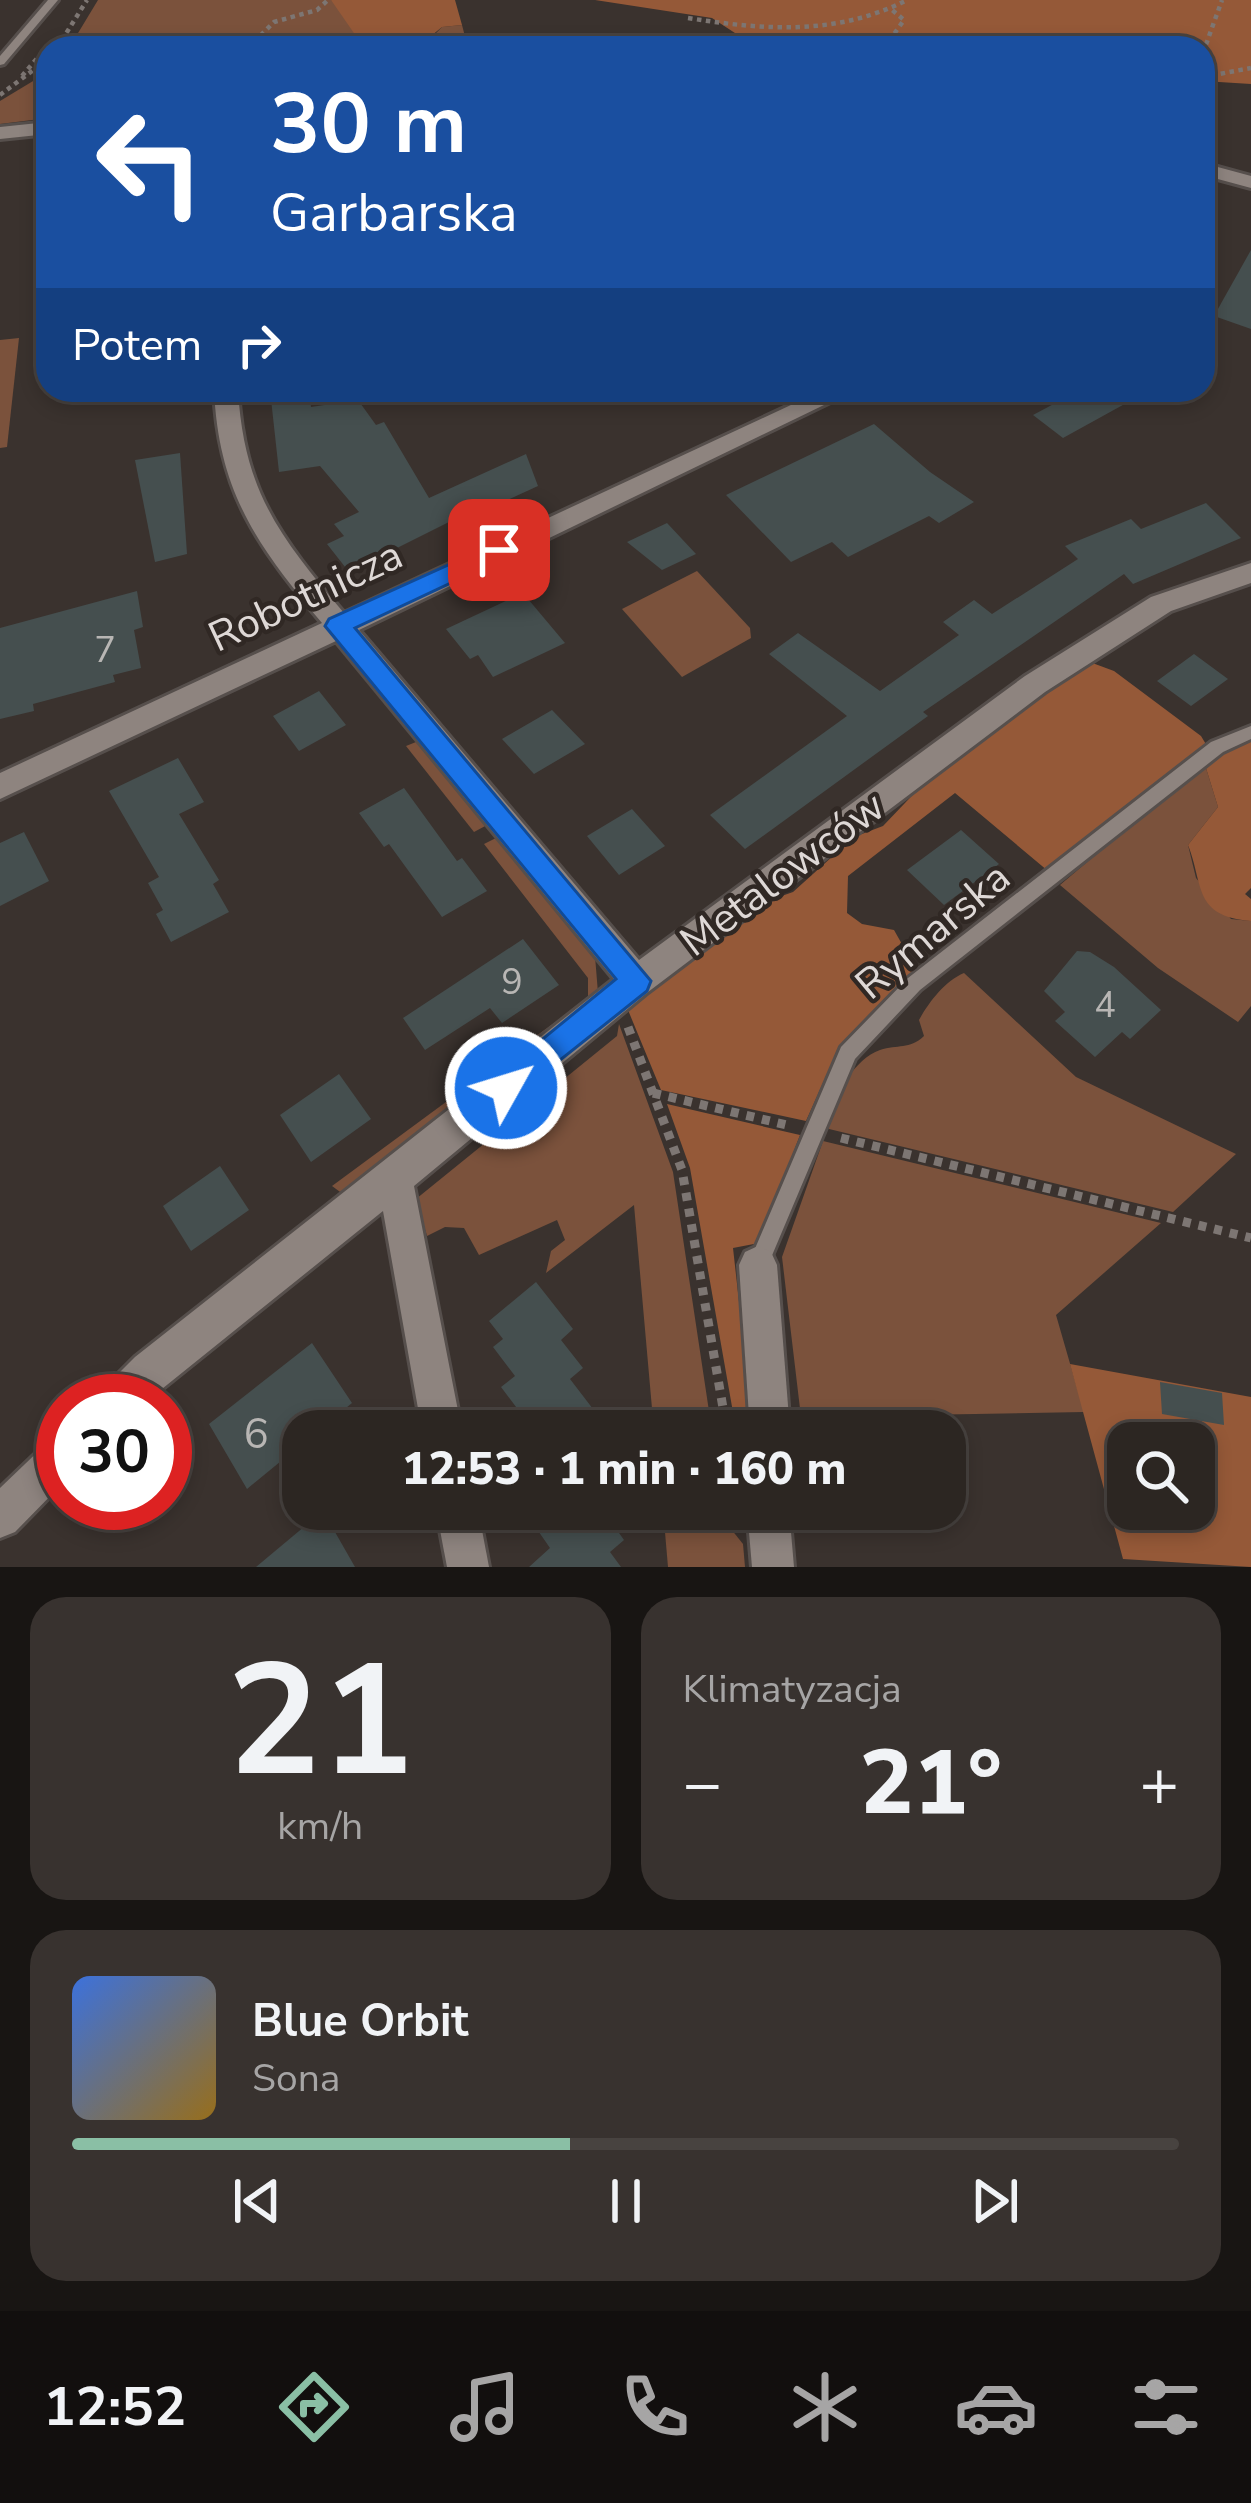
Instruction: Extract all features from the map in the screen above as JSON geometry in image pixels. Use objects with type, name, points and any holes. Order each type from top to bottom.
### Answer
[{"type":"street","points":[[0,133],[36,129]]},
{"type":"street","points":[[1215,172],[1251,182]]},
{"type":"street","points":[[226,402],[228,451],[246,501],[276,550],[630,998]]},
{"type":"street","name":"Robotnicza","points":[[0,788],[817,402]]},
{"type":"street","name":"Metalowców","points":[[146,1374],[1035,684],[1161,604],[1251,574]]},
{"type":"street","points":[[395,1180],[438,1410]]},
{"type":"street","points":[[758,1264],[768,1410]]},
{"type":"street","points":[[0,1517],[36,1482]]},
{"type":"street","points":[[461,1530],[468,1567]]},
{"type":"street","points":[[770,1530],[773,1567]]},
{"type":"lane","points":[[27,0],[33,22]]},
{"type":"lane","points":[[0,62],[53,0]]},
{"type":"lane","name":"Rymarska","points":[[758,1264],[848,1053],[914,984],[1216,747],[1251,732]]},
{"type":"path","points":[[64,36],[87,0]]},
{"type":"path","points":[[260,36],[274,22],[317,10],[328,0]]},
{"type":"path","points":[[688,18],[795,29],[891,9],[907,0]]},
{"type":"path","points":[[1209,36],[1222,0]]},
{"type":"path","points":[[891,9],[904,20],[893,36]]},
{"type":"path","points":[[0,95],[36,68]]},
{"type":"path","points":[[1215,75],[1251,68]]},
{"type":"path","points":[[630,998],[652,1093],[682,1170],[723,1410]]},
{"type":"path","points":[[652,1093],[799,1127]]},
{"type":"path","points":[[827,1135],[1251,1238]]},
{"type":"shaded area","points":[[98,0],[331,0],[433,36],[76,36]]},
{"type":"shaded area","points":[[331,0],[455,0],[462,25],[442,27],[431,36],[356,36]]},
{"type":"shaded area","points":[[595,0],[1251,0],[1251,84],[1215,82],[1215,36],[743,36],[712,18]]},
{"type":"shaded area","points":[[462,25],[465,36],[433,36],[442,27]]},
{"type":"shaded area","points":[[36,79],[36,120],[0,124],[0,101]]},
{"type":"shaded area","points":[[19,338],[7,447],[0,448],[0,340]]},
{"type":"shaded area","points":[[697,571],[750,628],[751,638],[682,677],[622,609]]},
{"type":"shaded area","points":[[1087,661],[1114,671],[1201,736],[1207,746],[1048,871],[955,793],[848,876],[847,913],[862,924],[894,930],[916,969],[836,1054],[806,1121],[661,1090],[628,1010],[725,929],[793,892],[854,837],[883,826],[925,782]]},
{"type":"shaded area","points":[[1251,739],[1251,888],[1245,894],[1251,899],[1251,921],[1232,918],[1210,906],[1188,845],[1218,807],[1206,768],[1230,748]]},
{"type":"shaded area","points":[[421,740],[489,824],[474,832],[406,746]]},
{"type":"shaded area","points":[[1222,756],[1206,768],[1218,807],[1188,845],[1196,878],[1231,919],[1251,921],[1251,1006],[1238,1022],[1158,968],[1060,885],[1192,773]]},
{"type":"shaded area","points":[[500,836],[595,956],[598,993],[528,1058],[519,1048],[588,999],[588,978],[484,844]]},
{"type":"shaded area","points":[[964,973],[1076,1077],[1236,1154],[1173,1212],[829,1129],[826,1117],[854,1069],[880,1050],[908,1045],[924,1036],[919,1020],[923,1013],[944,987]]},
{"type":"shaded area","points":[[619,1024],[673,1172],[709,1410],[652,1410],[634,1205],[546,1273],[551,1251],[565,1240],[557,1220],[479,1255],[464,1228],[445,1227],[427,1236],[416,1199],[617,1036]]},
{"type":"shaded area","points":[[488,1071],[497,1082],[347,1197],[332,1186]]},
{"type":"shaded area","points":[[667,1104],[800,1135],[759,1243],[733,1248],[751,1410],[733,1410],[690,1168]]},
{"type":"shaded area","points":[[823,1141],[1161,1223],[1056,1315],[1084,1412],[800,1410],[782,1257]]},
{"type":"shaded area","points":[[1070,1364],[1251,1397],[1251,1567],[1123,1559],[1115,1530],[1215,1530],[1215,1422],[1107,1422],[1107,1500]]},
{"type":"shaded area","points":[[665,1530],[732,1530],[743,1544],[745,1567],[668,1567]]},
{"type":"building","points":[[1251,250],[1251,329],[1215,314]]},
{"type":"building","points":[[271,402],[310,402],[311,407],[359,402],[376,425],[384,422],[429,498],[526,454],[538,486],[483,511],[479,507],[349,572],[327,544],[344,536],[334,524],[359,512],[320,466],[279,472]]},
{"type":"building","points":[[1057,402],[1128,402],[1063,438],[1033,415]]},
{"type":"building","points":[[874,424],[974,502],[939,523],[929,516],[848,557],[832,542],[791,562],[726,495]]},
{"type":"building","points":[[180,453],[187,554],[155,562],[135,460]]},
{"type":"building","points":[[1206,503],[1241,538],[1133,584],[1124,574],[923,712],[928,716],[745,849],[710,815],[847,716],[769,654],[798,633],[880,691],[959,635],[943,622],[974,600],[992,614],[1078,559],[1065,546],[1131,519],[1141,529]]},
{"type":"building","points":[[667,523],[696,554],[662,570],[627,542]]},
{"type":"building","points":[[137,591],[143,627],[134,630],[141,668],[113,675],[115,682],[33,704],[34,711],[0,719],[0,628]]},
{"type":"building","points":[[523,593],[565,643],[493,677],[478,655],[470,659],[446,629]]},
{"type":"building","points":[[1194,654],[1228,679],[1191,706],[1157,681]]},
{"type":"building","points":[[319,691],[346,725],[299,751],[273,716]]},
{"type":"building","points":[[552,710],[585,744],[534,774],[502,739]]},
{"type":"building","points":[[178,758],[204,802],[179,814],[219,880],[213,884],[229,912],[171,942],[156,914],[163,910],[148,883],[159,877],[109,791]]},
{"type":"building","points":[[404,788],[457,861],[462,858],[487,891],[442,917],[389,844],[384,847],[359,813]]},
{"type":"building","points":[[632,809],[665,846],[619,875],[587,836]]},
{"type":"building","points":[[961,830],[999,864],[944,905],[907,870]]},
{"type":"building","points":[[24,832],[49,881],[0,906],[0,843]]},
{"type":"building","points":[[523,939],[559,985],[502,1023],[490,1008],[425,1050],[403,1018]]},
{"type":"building","points":[[1077,951],[1090,952],[1114,967],[1161,1010],[1130,1039],[1122,1032],[1095,1057],[1055,1021],[1065,1012],[1044,991]]},
{"type":"building","points":[[339,1074],[371,1119],[311,1162],[280,1115]]},
{"type":"building","points":[[220,1166],[249,1210],[191,1251],[163,1206]]},
{"type":"building","points":[[536,1282],[573,1329],[561,1340],[583,1368],[570,1379],[593,1409],[518,1410],[501,1387],[515,1376],[493,1347],[503,1339],[489,1321]]},
{"type":"building","points":[[312,1343],[352,1403],[344,1410],[282,1410],[282,1460],[247,1489],[209,1424]]},
{"type":"building","points":[[1160,1382],[1222,1393],[1224,1425],[1162,1414]]},
{"type":"building","points":[[300,1530],[334,1530],[355,1567],[256,1567]]},
{"type":"building","points":[[538,1530],[617,1530],[624,1540],[610,1552],[621,1567],[529,1567],[550,1548]]},
{"type":"route","points":[[499,550],[338,626],[636,981],[506,1088]]}]
